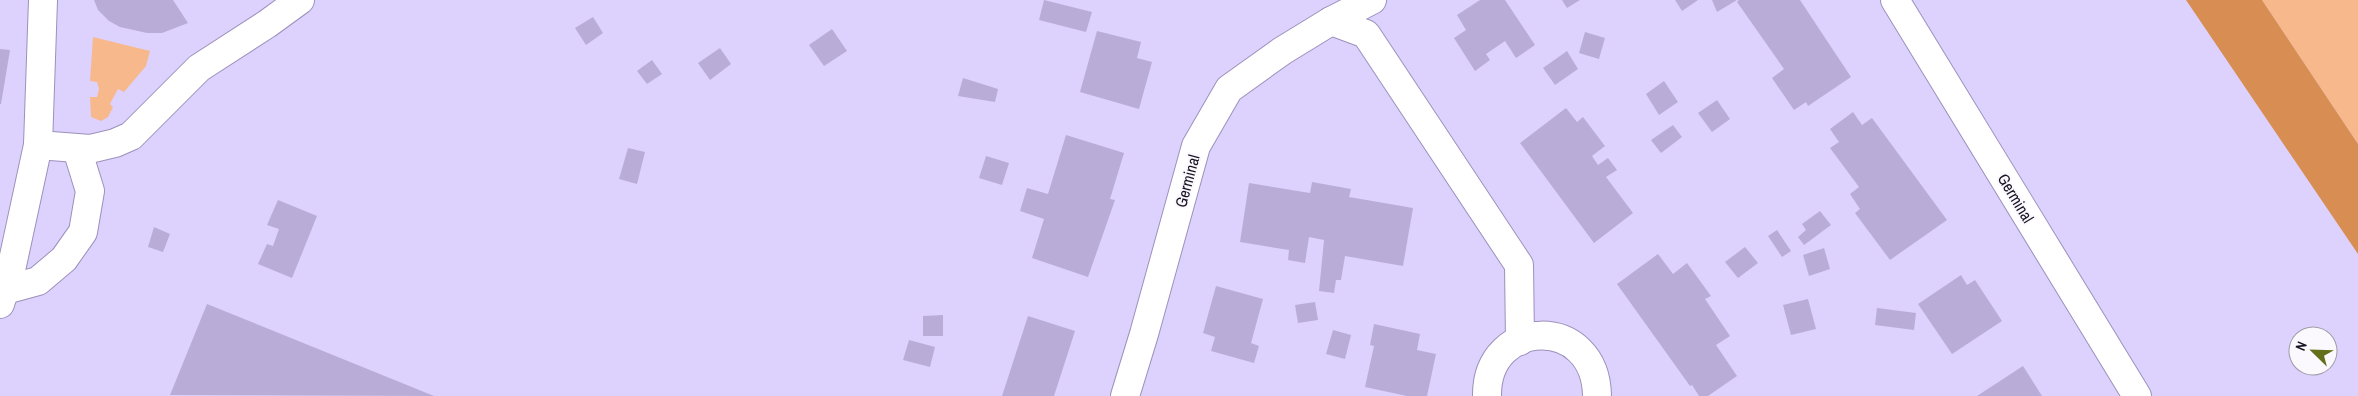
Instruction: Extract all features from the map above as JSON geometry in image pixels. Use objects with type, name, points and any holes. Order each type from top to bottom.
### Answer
[{"type":"street","points":[[2,297],[11,270],[38,145],[43,0]]},
{"type":"street","points":[[38,145],[77,149],[98,147],[115,143],[131,136],[199,68],[300,0]]},
{"type":"street","name":"Germinal","points":[[1125,396],[1196,146],[1229,89],[1336,10],[1372,0]]},
{"type":"street","name":"Germinal","points":[[1895,0],[2137,396]]},
{"type":"street","points":[[1336,10],[1366,34],[1519,265],[1520,341]]},
{"type":"street","points":[[2,297],[38,281],[64,259],[84,232],[90,191],[77,149]]},
{"type":"street","points":[[1487,396],[1487,381],[1495,361],[1510,345],[1530,336],[1552,336],[1572,344],[1588,359],[1597,379],[1597,396]]},
{"type":"shaded area","points":[[2186,0],[2262,0],[2358,144],[2358,254]]},
{"type":"shaded area","points":[[2262,0],[2358,0],[2358,144]]},
{"type":"shaded area","points":[[93,37],[150,51],[146,66],[124,92],[118,89],[110,104],[113,107],[108,117],[101,121],[91,117],[90,97],[97,97],[99,89],[97,82],[90,81]]},
{"type":"building","points":[[94,0],[173,0],[188,23],[162,33],[147,33],[120,27],[109,21],[98,10]]},
{"type":"building","points":[[1044,0],[1092,12],[1086,32],[1039,20]]},
{"type":"building","points":[[1480,0],[1505,0],[1535,45],[1516,58],[1505,41],[1486,54],[1490,60],[1475,71],[1454,38],[1466,30],[1457,15]]},
{"type":"building","points":[[1562,0],[1580,0],[1567,8]]},
{"type":"building","points":[[1675,0],[1698,0],[1682,11]]},
{"type":"building","points":[[1712,0],[1737,0],[1717,12]]},
{"type":"building","points":[[1739,0],[1800,0],[1851,77],[1808,106],[1806,102],[1794,110],[1772,78],[1784,69],[1737,2]]},
{"type":"building","points":[[593,17],[603,33],[586,45],[575,28]]},
{"type":"building","points":[[832,29],[847,51],[824,66],[809,45]]},
{"type":"building","points":[[1097,31],[1141,42],[1137,58],[1152,62],[1139,109],[1080,92]]},
{"type":"building","points":[[1585,32],[1605,38],[1599,59],[1579,53]]},
{"type":"building","points":[[720,48],[731,64],[710,80],[698,63]]},
{"type":"building","points":[[0,49],[10,50],[1,104],[0,104]]},
{"type":"building","points":[[1567,51],[1578,69],[1555,85],[1543,68]]},
{"type":"building","points":[[652,60],[662,74],[647,84],[637,71]]},
{"type":"building","points":[[963,78],[998,89],[995,102],[958,96]]},
{"type":"building","points":[[1664,81],[1678,102],[1659,115],[1646,94]]},
{"type":"building","points":[[1717,100],[1730,119],[1712,132],[1698,113]]},
{"type":"building","points":[[1566,108],[1577,122],[1583,117],[1605,146],[1592,156],[1598,165],[1608,158],[1617,170],[1606,177],[1633,213],[1594,243],[1520,143]]},
{"type":"building","points":[[1853,112],[1862,125],[1872,118],[1947,220],[1890,260],[1855,213],[1860,209],[1850,194],[1859,187],[1830,148],[1839,142],[1830,129]]},
{"type":"building","points":[[1673,125],[1682,137],[1661,153],[1651,140]]},
{"type":"building","points":[[1066,135],[1124,153],[1110,199],[1115,200],[1088,277],[1032,258],[1044,219],[1020,211],[1027,188],[1048,194]]},
{"type":"building","points":[[628,148],[645,152],[637,184],[619,179]]},
{"type":"building","points":[[986,156],[1009,163],[1002,185],[979,178]]},
{"type":"building","points":[[1312,182],[1351,189],[1349,197],[1413,208],[1403,266],[1345,256],[1341,280],[1336,280],[1334,293],[1319,291],[1324,240],[1309,237],[1305,263],[1288,260],[1289,250],[1240,242],[1249,183],[1310,193]]},
{"type":"building","points":[[278,200],[317,216],[292,278],[258,264],[267,244],[273,246],[279,229],[267,225]]},
{"type":"building","points":[[1820,211],[1831,225],[1804,245],[1798,237],[1806,230],[1802,224]]},
{"type":"building","points":[[154,227],[170,234],[163,252],[148,247]]},
{"type":"building","points":[[1777,230],[1791,251],[1782,257],[1768,236]]},
{"type":"building","points":[[1745,247],[1758,263],[1738,278],[1725,262]]},
{"type":"building","points":[[1824,248],[1830,269],[1809,276],[1803,255]]},
{"type":"building","points":[[1658,254],[1673,274],[1687,263],[1711,296],[1705,299],[1730,336],[1716,345],[1737,376],[1708,396],[1699,396],[1692,385],[1690,386],[1617,284]]},
{"type":"building","points":[[1961,275],[1967,285],[1975,280],[2002,321],[1952,354],[1918,304]]},
{"type":"building","points":[[1216,286],[1263,299],[1251,343],[1259,346],[1254,363],[1211,351],[1215,337],[1203,333]]},
{"type":"building","points":[[1808,299],[1816,329],[1791,335],[1783,305]]},
{"type":"building","points":[[1315,302],[1318,320],[1298,323],[1295,305]]},
{"type":"building","points":[[207,304],[434,396],[170,395]]},
{"type":"building","points":[[1877,308],[1916,313],[1914,330],[1875,325]]},
{"type":"building","points":[[943,315],[943,336],[923,336],[923,316]]},
{"type":"building","points":[[1028,316],[1075,331],[1054,396],[1002,396]]},
{"type":"building","points":[[1374,324],[1420,334],[1417,350],[1436,354],[1427,396],[1407,396],[1365,387],[1374,346],[1370,345]]},
{"type":"building","points":[[1333,330],[1351,335],[1345,359],[1326,354]]},
{"type":"building","points":[[909,340],[935,347],[930,367],[903,360]]},
{"type":"building","points":[[2023,366],[2042,396],[1977,396]]}]
